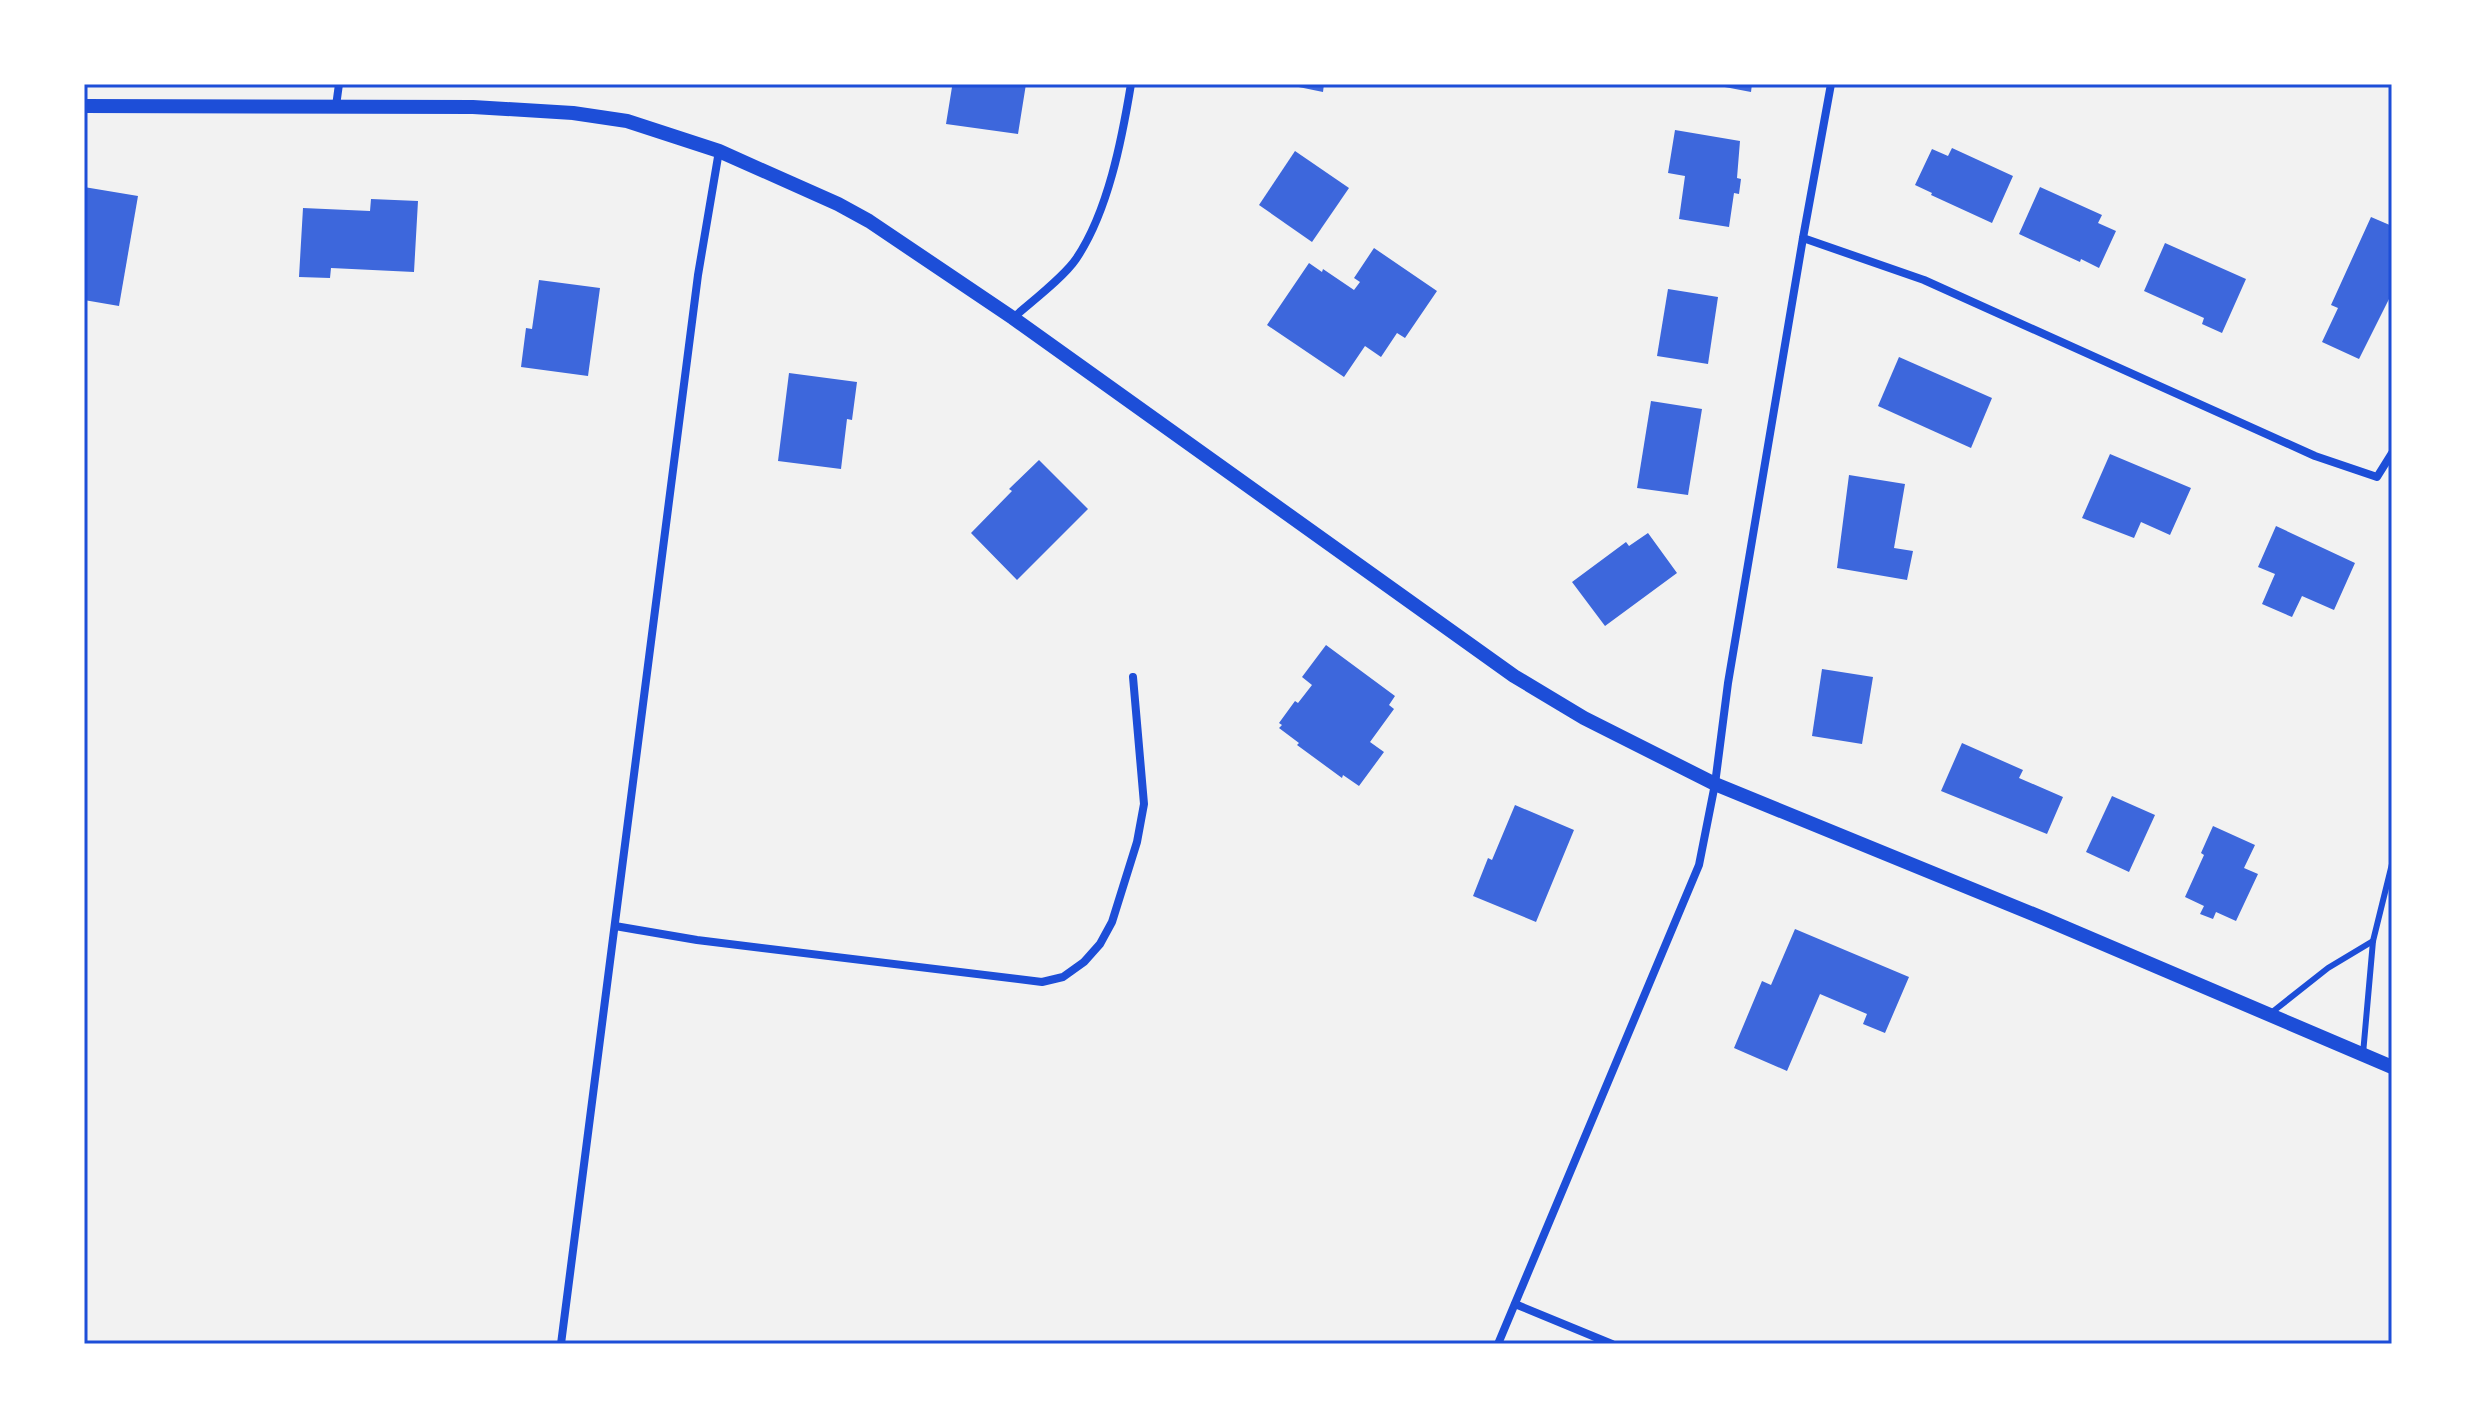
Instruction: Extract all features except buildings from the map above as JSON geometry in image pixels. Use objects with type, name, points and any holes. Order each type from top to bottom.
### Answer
[{"type":"street","points":[[336,106],[339,84]]},
{"type":"street","points":[[1013,318],[1075,261],[1088,236],[1105,194],[1131,84]]},
{"type":"street","points":[[1498,1344],[1699,865],[1831,84]]},
{"type":"street","points":[[84,106],[473,107],[573,113],[627,121],[719,151],[869,221],[1013,318],[1514,676],[1584,718],[1715,784],[2045,919],[2392,1067]]},
{"type":"street","points":[[561,1344],[698,275],[719,151]]},
{"type":"street","points":[[1803,238],[1924,280],[2315,456],[2377,477],[2392,453]]},
{"type":"street","points":[[615,926],[697,940],[1042,982],[1063,977],[1084,962],[1100,944],[1112,922],[1137,842],[1144,804],[1133,677]]},
{"type":"street","points":[[1515,1304],[1612,1344]]},
{"type":"lane","points":[[2363,1055],[2373,941],[2392,864]]},
{"type":"lane","points":[[2268,1015],[2328,968],[2373,941]]}]
